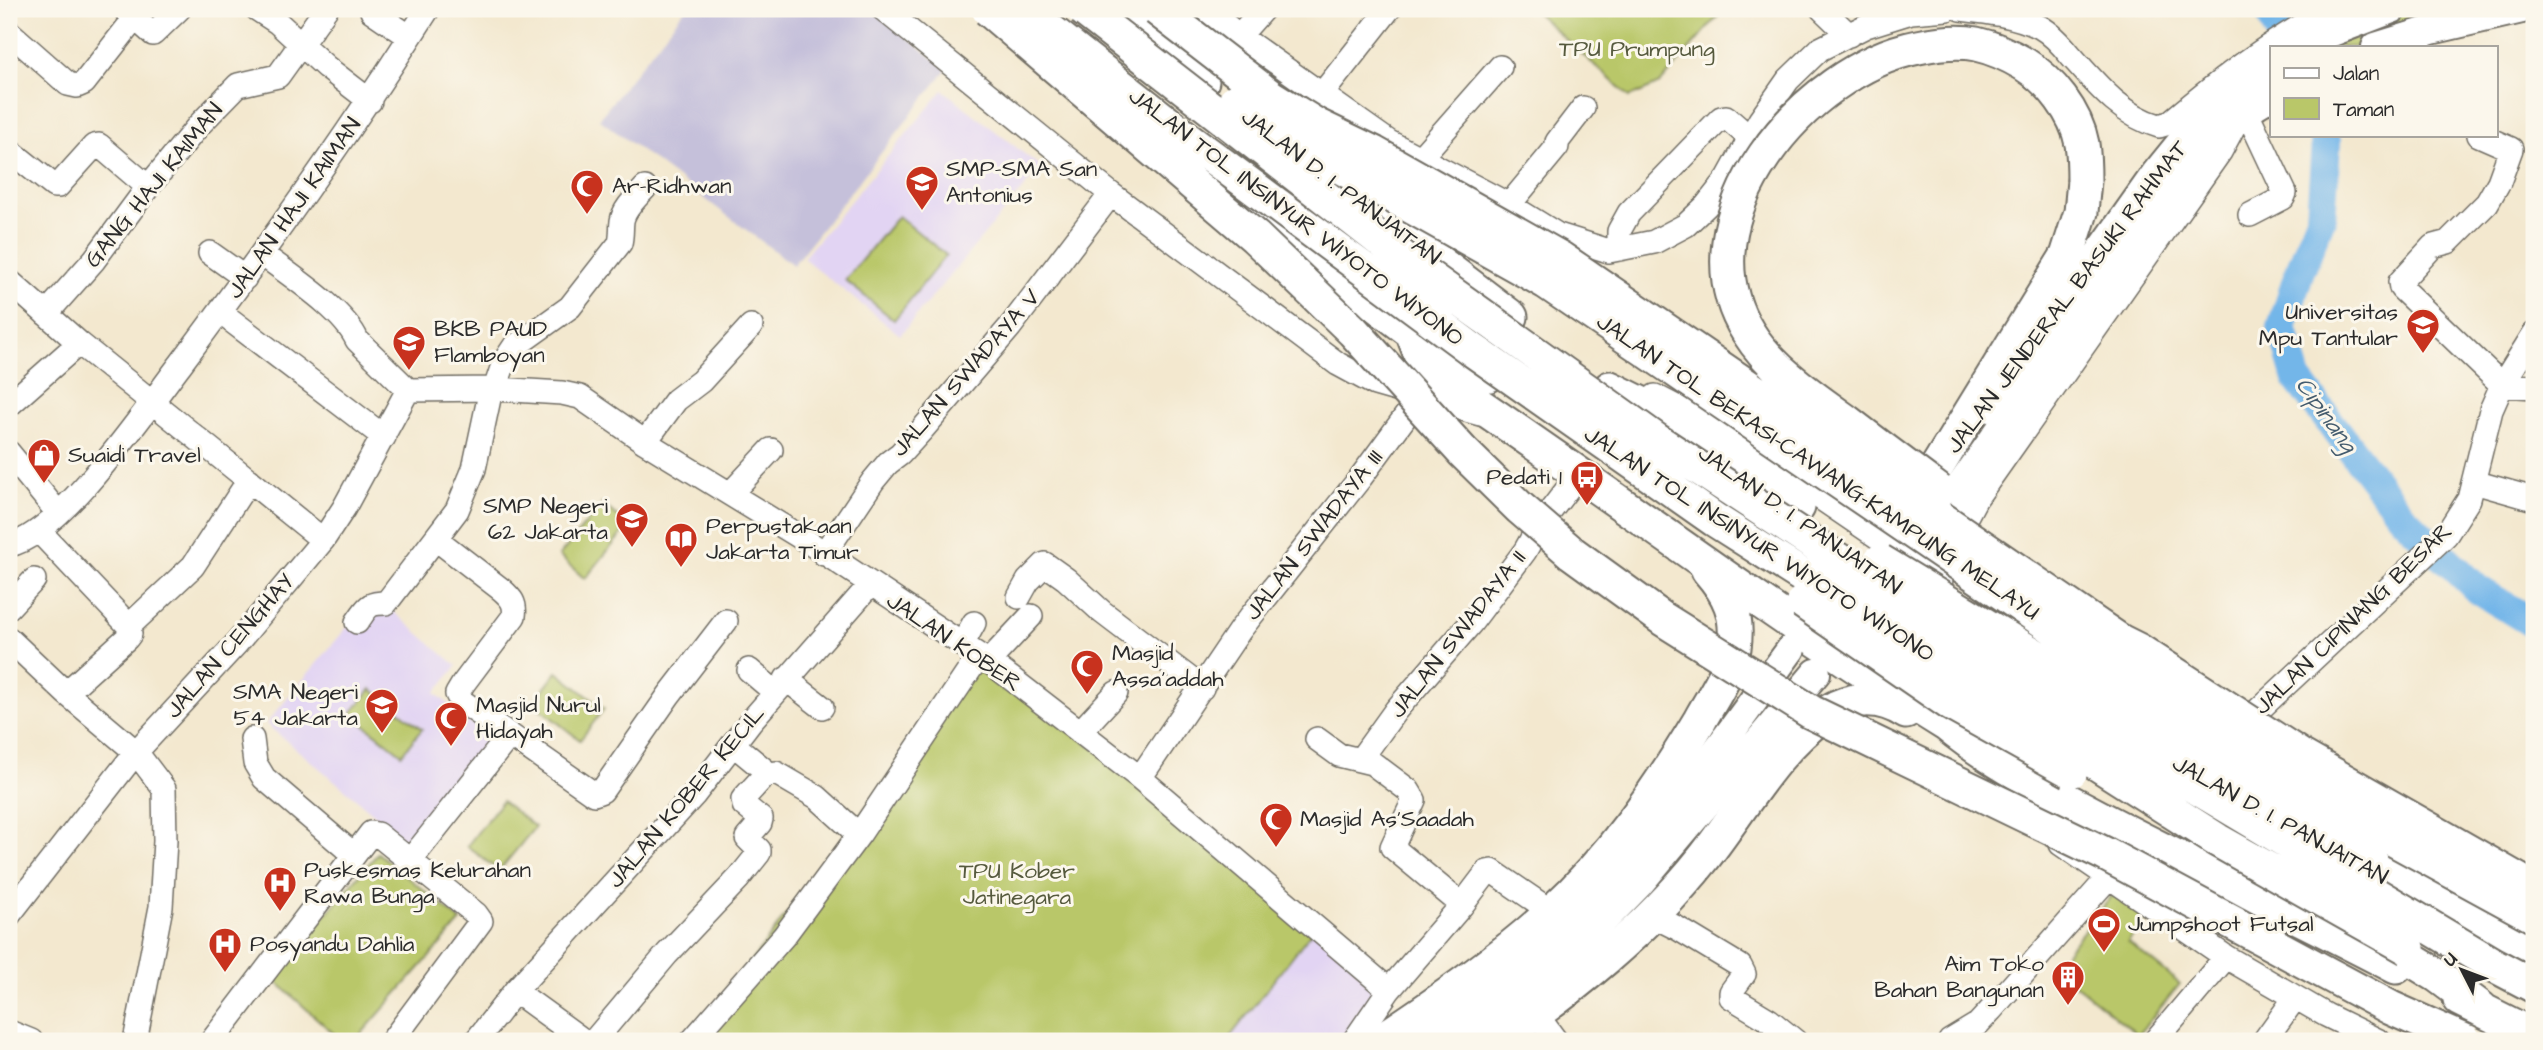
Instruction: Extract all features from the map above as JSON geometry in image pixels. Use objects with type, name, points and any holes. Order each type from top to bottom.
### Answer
[{"type":"highway","points":[[991,9],[1412,332],[1506,385],[1548,413],[1951,694],[2148,811],[2347,921],[2438,975],[2481,1008]]},
{"type":"highway","points":[[991,9],[1255,237],[1353,331],[1463,452],[1520,508],[1572,553],[1663,619],[1811,712],[2105,853],[2391,1008],[2465,1041]]},
{"type":"highway","name":"JALAN TOL INSINYUR WIYOTO WIYONO","points":[[1023,9],[1184,136],[1459,340],[1704,512],[2217,840],[2534,1019]]},
{"type":"highway","name":"JALAN TOL INSINYUR WIYOTO WIYONO","points":[[1083,9],[1416,268],[1656,440],[2070,712],[2492,964],[2534,986]]},
{"type":"highway","name":"JALAN D. I. PANJAITAN","points":[[1110,9],[1511,317],[1791,515],[2001,658],[2103,720],[2534,960]]},
{"type":"highway","name":"JALAN TOL BEKASI–CAWANG–KAMPUNG MELAYU","points":[[1110,9],[1252,113],[1298,143],[1546,282],[2174,710],[2285,780],[2534,916]]},
{"type":"highway","points":[[1157,9],[1271,97],[1316,125],[1374,153],[1560,258],[2120,641],[2301,756],[2534,889]]},
{"type":"highway","points":[[1929,480],[2067,256],[2081,212],[2084,181],[2081,142],[2073,119],[2057,92],[2031,68],[2005,52],[1974,43],[1941,42],[1906,49],[1876,60],[1812,102],[1780,135],[1754,172],[1739,202],[1730,233],[1727,259],[1732,301],[1749,333],[1765,353],[1807,393],[2051,575],[2126,636],[2138,650]]},
{"type":"highway","points":[[1389,142],[1511,317]]},
{"type":"highway","points":[[1412,332],[1423,361],[1435,375],[1701,561],[1947,725],[1978,750],[2154,847],[2534,1036]]},
{"type":"highway","points":[[1412,332],[1436,357],[1454,370],[1665,508],[1951,704],[2139,812],[2189,835],[2217,840]]},
{"type":"highway","points":[[1608,386],[1644,405],[1896,571],[2534,960]]},
{"type":"highway","points":[[1380,1041],[1464,983],[1552,912],[1590,874],[1664,780],[1718,689],[1734,649],[1734,615],[1725,591],[1701,561]]},
{"type":"highway","points":[[1496,1041],[1536,1014],[1618,947],[1651,915],[1702,861],[1777,761],[1816,721],[1838,706],[1869,698],[1882,701],[1898,707],[1941,735],[1978,750]]},
{"type":"highway","points":[[2347,921],[2357,894],[2378,875]]},
{"type":"main road","points":[[2309,38],[2353,9]]},
{"type":"main road","points":[[2309,38],[2392,9]]},
{"type":"main road","points":[[2384,46],[2438,39],[2522,9]]},
{"type":"main road","name":"JALAN JENDERAL BASUKI RAHMAT","points":[[1930,529],[2172,184],[2207,142],[2243,112],[2262,73]]},
{"type":"main road","name":"JALAN JENDERAL BASUKI RAHMAT","points":[[1904,513],[1993,405],[2156,173],[2195,125],[2226,97],[2262,73]]},
{"type":"main road","points":[[1418,1041],[1507,979],[1543,950],[1632,860],[1674,808],[1791,649]]},
{"type":"main road","points":[[1456,1041],[1543,976],[1600,925],[1639,884],[1816,673]]},
{"type":"street","points":[[9,32],[68,84],[77,86],[84,83],[130,13],[151,34],[155,34],[179,9]]},
{"type":"street","points":[[257,9],[277,22],[370,102]]},
{"type":"street","name":"GANG HAJI KAIMAN","points":[[46,314],[94,260],[148,187],[199,125],[237,85],[278,76],[326,9]]},
{"type":"street","name":"JALAN HAJI KAIMAN","points":[[9,545],[39,531],[107,461],[245,278],[370,102],[428,9]]},
{"type":"street","points":[[883,9],[1111,194],[1338,363],[1375,384],[1504,421]]},
{"type":"street","points":[[1206,9],[1389,142],[1558,234],[1609,251],[1654,242],[1686,225],[1706,206],[1728,178],[1750,138],[1788,80],[1820,49],[1866,26],[1911,12],[1947,9]]},
{"type":"street","points":[[1240,36],[1263,9]]},
{"type":"street","points":[[1322,94],[1389,9]]},
{"type":"street","points":[[1822,9],[1849,35]]},
{"type":"street","points":[[1961,9],[2000,14],[2041,27],[2128,113],[2159,126],[2262,73]]},
{"type":"street","points":[[2309,38],[2333,9]]},
{"type":"street","points":[[372,11],[410,37]]},
{"type":"street","points":[[1420,158],[1500,66]]},
{"type":"street","points":[[1509,205],[1557,147],[1557,142],[1583,108]]},
{"type":"street","points":[[2243,112],[2285,193],[2283,198],[2250,215]]},
{"type":"street","name":"JALAN JENDERAL BASUKI RAHMAT","points":[[1936,576],[1975,500],[2220,152],[2243,112]]},
{"type":"street","points":[[1619,249],[1619,230],[1629,213],[1721,118],[1726,117],[1750,138]]},
{"type":"street","points":[[2481,136],[2511,149],[2499,182],[2487,203],[2457,234],[2443,245],[2433,246],[2400,282],[2401,288],[2502,385],[2534,387]]},
{"type":"street","points":[[9,150],[54,186],[58,186],[94,146],[99,145],[148,187]]},
{"type":"street","points":[[358,622],[369,605],[376,601],[386,603],[457,510],[474,469],[493,389],[504,362],[514,347],[570,307],[620,243],[622,220],[628,208],[645,188]]},
{"type":"street","name":"JALAN SWADAYA V","points":[[824,554],[873,481],[921,431],[1010,327],[1111,194]]},
{"type":"street","points":[[210,253],[245,278]]},
{"type":"street","points":[[262,254],[320,298],[353,332],[356,340],[408,390]]},
{"type":"street","points":[[9,281],[79,343],[323,540]]},
{"type":"street","points":[[220,312],[384,437]]},
{"type":"street","points":[[645,442],[676,400],[701,381],[751,327]]},
{"type":"street","name":"JALAN CIPINANG BESAR","points":[[2213,753],[2446,535],[2469,499],[2491,410],[2502,385],[2534,334]]},
{"type":"street","points":[[9,405],[79,343]]},
{"type":"street","points":[[1608,386],[1641,389],[1722,431],[2048,653],[2317,818],[2534,943]]},
{"type":"street","name":"JALAN KOBER","points":[[408,390],[493,389],[562,393],[580,397],[645,442],[731,494],[976,654],[1140,778],[1389,990]]},
{"type":"street","name":"JALAN CENGHAY","points":[[9,915],[136,752],[237,643],[323,540],[344,508],[408,390]]},
{"type":"street","name":"JALAN SWADAYA III","points":[[1140,778],[1240,630],[1353,487],[1419,398]]},
{"type":"street","points":[[731,494],[771,450]]},
{"type":"street","points":[[9,453],[58,513]]},
{"type":"street","name":"JALAN SWADAYA II","points":[[1360,760],[1396,710],[1471,623],[1579,474]]},
{"type":"street","points":[[129,626],[193,566],[249,480]]},
{"type":"street","points":[[2474,482],[2534,499]]},
{"type":"street","points":[[39,531],[129,626],[130,634],[127,638],[66,693]]},
{"type":"street","points":[[436,539],[511,598],[515,607],[514,616],[457,694],[468,707],[594,794],[599,794],[668,695],[726,621]]},
{"type":"street","points":[[692,1041],[784,936],[859,835],[976,654],[1025,607],[1028,581],[1045,564],[1102,612],[1202,688]]},
{"type":"street","points":[[9,607],[34,580]]},
{"type":"street","name":"JALAN KOBER KECIL","points":[[476,1041],[516,991],[694,795],[781,686],[870,585]]},
{"type":"street","points":[[974,623],[976,654]]},
{"type":"street","points":[[9,639],[66,693],[136,752],[163,785],[166,803],[161,907],[135,1041]]},
{"type":"street","points":[[749,670],[822,707]]},
{"type":"street","points":[[1080,732],[1115,693]]},
{"type":"street","points":[[409,862],[510,735]]},
{"type":"street","points":[[252,739],[255,763],[264,778],[353,853]]},
{"type":"street","points":[[1317,739],[1339,755],[1372,763],[1412,795],[1414,800],[1392,847],[1462,905]]},
{"type":"street","points":[[733,744],[768,773],[776,773],[817,797],[859,835]]},
{"type":"street","points":[[2015,772],[2053,836],[2073,855],[2226,957],[2295,998],[2379,1041]]},
{"type":"street","points":[[594,1041],[667,954],[758,855],[759,850],[747,838],[761,819],[744,805],[743,799],[768,773]]},
{"type":"street","points":[[212,1041],[353,853],[371,833],[377,834],[476,914],[481,921],[392,1041]]},
{"type":"street","points":[[1354,1041],[1389,990],[1462,905],[1484,875],[1492,871],[1552,912]]},
{"type":"street","points":[[1950,1041],[1978,1024],[2108,878]]},
{"type":"street","points":[[1651,915],[1678,928],[1740,966],[1744,974],[1731,992],[1731,997],[1769,1020],[1795,1041]]},
{"type":"street","points":[[2155,1041],[2226,957]]},
{"type":"street","points":[[516,991],[584,1041]]},
{"type":"street","points":[[2264,1041],[2295,998]]},
{"type":"street","points":[[1536,1014],[1556,1041]]},
{"type":"street","points":[[9,1032],[31,1041]]},
{"type":"shaded area","points":[[685,9],[871,9],[947,69],[793,265],[599,119]]},
{"type":"shaded area","name":"SMP-SMA San Antonius","points":[[943,90],[1041,167],[900,335],[803,258]]},
{"type":"shaded area","name":"SMA Negeri 54 Jakarta","points":[[374,595],[457,666],[435,693],[499,746],[408,854],[371,823],[376,815],[266,724]]},
{"type":"shaded area","points":[[1316,926],[1389,990],[1354,1041],[1227,1041]]},
{"type":"green space","name":"TPU Prumpung","points":[[1532,9],[1724,9],[1660,84],[1630,97]]},
{"type":"green space","points":[[2392,9],[2522,9],[2380,46],[2312,46]]},
{"type":"green space","points":[[898,216],[946,255],[894,320],[845,280]]},
{"type":"green space","points":[[602,504],[629,525],[585,579],[559,556]]},
{"type":"green space","name":"TPU Kober Jatinegara","points":[[979,656],[1316,926],[1227,1041],[692,1041]]},
{"type":"green space","points":[[557,672],[604,709],[580,740],[533,703]]},
{"type":"green space","points":[[371,689],[422,729],[402,754],[351,714]]},
{"type":"green space","points":[[502,801],[535,827],[499,871],[467,846]]},
{"type":"green space","points":[[378,853],[461,921],[355,1041],[342,1041],[272,978]]},
{"type":"green space","name":"Jumpshoot Futsal","points":[[2116,891],[2148,917],[2128,942],[2180,984],[2138,1035],[2054,967]]},
{"type":"waterway","name":"Cipinang","points":[[2269,9],[2285,46]]},
{"type":"waterway","name":"Cipinang","points":[[2323,136],[2326,142],[2321,218],[2299,273],[2282,327],[2297,379],[2402,516],[2477,589],[2534,624]]},
{"type":"place","name":"SMP-SMA San Antonius","points":[[922,212]]},
{"type":"place","name":"Ar-Ridhwan","points":[[587,216]]},
{"type":"place","name":"Universitas Mpu Tantular","points":[[2423,355]]},
{"type":"place","name":"BKB PAUD Flamboyan","points":[[409,372]]},
{"type":"place","name":"Suaidi Travel","points":[[44,485]]},
{"type":"place","name":"Pedati 1","points":[[1587,507]]},
{"type":"place","name":"SMP Negeri 62 Jakarta","points":[[632,549]]},
{"type":"place","name":"Perpustakaan Jakarta Timur","points":[[681,569]]},
{"type":"place","name":"Masjid Assa'addah","points":[[1087,696]]},
{"type":"place","name":"SMA Negeri 54 Jakarta","points":[[382,735]]},
{"type":"place","name":"Masjid Nurul Hidayah","points":[[451,748]]},
{"type":"place","name":"Masjid As'Saadah","points":[[1276,849]]},
{"type":"place","name":"Puskesmas Kelurahan Rawa Bunga","points":[[280,913]]},
{"type":"place","name":"Jumpshoot Futsal","points":[[2104,954]]},
{"type":"place","name":"Posyandu Dahlia","points":[[225,974]]},
{"type":"place","name":"Aim Toko Bahan Bangunan","points":[[2068,1007]]}]
